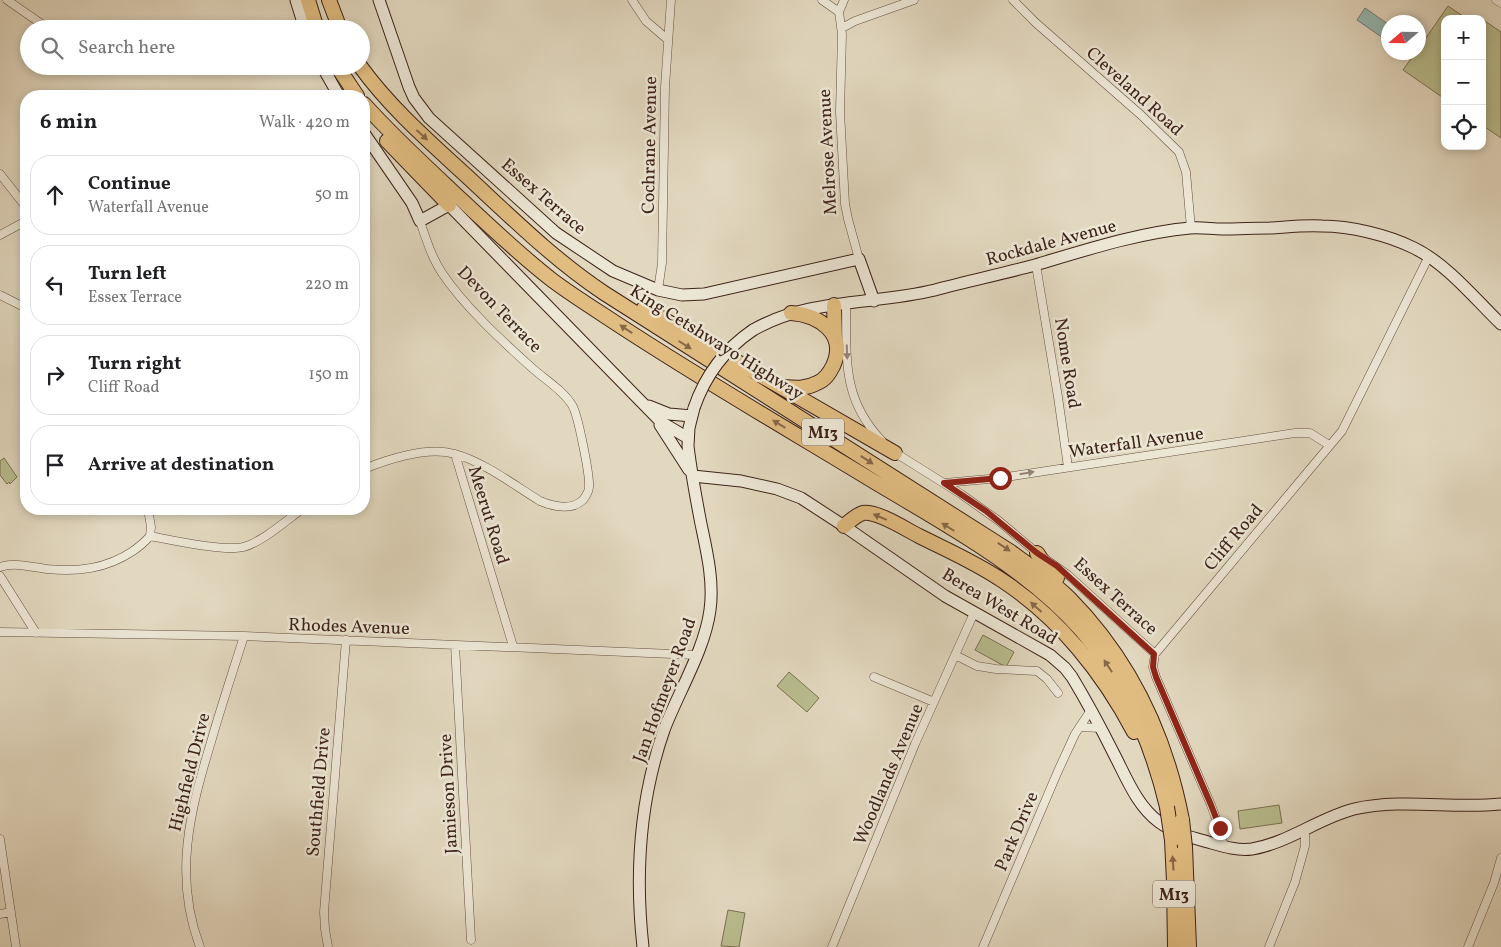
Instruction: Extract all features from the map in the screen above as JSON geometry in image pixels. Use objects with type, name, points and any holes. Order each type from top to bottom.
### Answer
[{"type":"highway","points":[[308,0],[315,20]]},
{"type":"highway","points":[[329,0],[337,20]]},
{"type":"highway","points":[[337,75],[346,90]]},
{"type":"highway","points":[[343,75],[353,90]]},
{"type":"highway","name":"King Cetshwayo Highway","points":[[367,75],[387,101],[408,122],[574,272],[604,293],[969,524],[1011,552],[1069,599],[1113,650],[1131,678],[1146,708],[1170,769],[1182,820],[1185,847],[1189,947]]},
{"type":"highway","name":"M13","points":[[370,110],[462,201],[552,280],[678,363],[955,531],[1040,590],[1080,629],[1117,679],[1145,735],[1163,788],[1172,840],[1175,947]]},
{"type":"highway","points":[[370,121],[410,167],[449,206]]},
{"type":"highway","points":[[550,252],[895,453]]},
{"type":"highway","points":[[779,386],[802,388],[816,384],[828,375],[835,363],[837,353],[835,340],[840,304]]},
{"type":"highway","points":[[791,313],[817,319],[827,327],[835,340]]},
{"type":"highway","points":[[844,526],[861,514],[876,515],[982,568],[1024,596],[1066,636],[1107,685],[1124,713],[1163,788]]},
{"type":"highway","points":[[1037,553],[1045,565],[1093,614],[1114,643],[1137,682],[1146,708]]},
{"type":"highway","points":[[1188,919],[1198,947]]},
{"type":"street","points":[[7,0],[36,20]]},
{"type":"street","points":[[296,0],[302,20]]},
{"type":"street","name":"Essex Terrace","points":[[379,0],[414,98],[429,118],[556,233],[613,271],[658,290],[682,295],[704,294],[859,259]]},
{"type":"street","points":[[632,0],[646,21],[667,39]]},
{"type":"street","name":"Cochrane Avenue","points":[[658,290],[662,254],[667,39],[671,0]]},
{"type":"street","points":[[822,0],[839,12],[844,0]]},
{"type":"street","points":[[842,28],[855,21],[914,0]]},
{"type":"street","name":"Cleveland Road","points":[[1013,0],[1036,23],[1141,115],[1179,152],[1186,172],[1191,228]]},
{"type":"street","points":[[1496,0],[1501,3]]},
{"type":"street","name":"Melrose Avenue","points":[[839,12],[842,28],[840,112],[848,219],[859,259],[874,301]]},
{"type":"street","points":[[327,75],[336,90]]},
{"type":"street","name":"Devon Terrace","points":[[370,142],[412,203],[431,252],[448,280],[491,329],[568,400],[578,422],[589,488],[584,499],[574,505],[558,506],[540,501],[473,461],[454,454]]},
{"type":"street","points":[[0,174],[20,199]]},
{"type":"street","points":[[420,221],[449,206],[643,404],[666,426],[688,438]]},
{"type":"street","points":[[0,236],[20,224]]},
{"type":"street","name":"Rockdale Avenue","points":[[693,476],[688,438],[693,412],[704,384],[732,346],[770,320],[812,307],[874,301],[932,290],[1036,264],[1116,241],[1191,228],[1322,226],[1349,228],[1397,241],[1429,256],[1462,285],[1501,324]]},
{"type":"street","name":"Cliff Road","points":[[1154,654],[1342,431],[1429,256]]},
{"type":"street","name":"Nome Road","points":[[1036,264],[1056,379],[1068,466]]},
{"type":"street","points":[[0,295],[20,305]]},
{"type":"street","name":"Essex Terrace","points":[[840,304],[850,388],[856,405],[866,422],[895,453],[986,511],[1037,553],[1068,575],[1154,654]]},
{"type":"street","points":[[643,404],[669,414],[693,412]]},
{"type":"street","points":[[643,404],[665,431],[693,476]]},
{"type":"street","name":"Waterfall Avenue","points":[[944,483],[1000,478],[1068,466],[1295,433],[1310,433],[1329,445]]},
{"type":"street","name":"Meerut Road","points":[[370,467],[424,452],[454,454],[513,646]]},
{"type":"street","name":"Berea West Road","points":[[693,476],[742,481],[787,492],[809,502],[945,596],[974,614],[1041,649],[1058,661],[1072,677],[1138,799],[1153,817],[1177,833],[1223,846],[1251,849],[1352,810],[1372,806],[1419,803],[1501,804]]},
{"type":"street","name":"Jan Hofmeyer Road","points":[[643,947],[640,877],[645,807],[664,732],[707,628],[711,599],[706,549],[693,476]]},
{"type":"street","points":[[0,567],[14,565],[72,570],[98,567],[122,558],[143,544],[150,536],[148,515]]},
{"type":"street","points":[[150,536],[222,548],[244,547],[258,540],[293,515]]},
{"type":"street","points":[[0,576],[36,633]]},
{"type":"street","name":"Woodlands Avenue","points":[[832,947],[934,702],[974,614]]},
{"type":"street","name":"Rhodes Avenue","points":[[0,632],[244,636],[696,655]]},
{"type":"street","name":"Highfield Drive","points":[[200,947],[187,898],[187,836],[198,785],[244,636]]},
{"type":"street","name":"Southfield Drive","points":[[328,947],[324,912],[346,640]]},
{"type":"street","name":"Jamieson Drive","points":[[455,645],[471,940]]},
{"type":"street","points":[[1154,654],[1153,667],[1156,677],[1211,805],[1222,835],[1223,846]]},
{"type":"street","points":[[955,655],[977,666],[1037,671],[1047,679],[1058,693]]},
{"type":"street","points":[[874,677],[934,702]]},
{"type":"street","name":"Park Drive","points":[[983,947],[1042,807],[1080,727],[1091,710]]},
{"type":"street","points":[[1080,727],[1100,728]]},
{"type":"street","points":[[1269,947],[1295,882],[1305,846],[1305,829]]},
{"type":"street","points":[[0,839],[16,947]]},
{"type":"street","points":[[1468,947],[1494,883],[1501,858]]},
{"type":"street","points":[[0,914],[11,912]]},
{"type":"green space","points":[[1448,6],[1461,15],[1442,15]]},
{"type":"green space","points":[[1441,16],[1441,96],[1403,70],[1410,60],[1426,60],[1426,38]]},
{"type":"green space","points":[[1486,22],[1501,32],[1501,138],[1486,128]]},
{"type":"green space","points":[[4,458],[17,477],[10,484],[9,482],[7,484],[0,475],[0,461]]},
{"type":"green space","points":[[983,635],[1014,652],[1006,667],[975,650]]},
{"type":"green space","points":[[789,672],[819,698],[807,712],[777,686]]},
{"type":"green space","points":[[1279,805],[1282,823],[1240,829],[1238,811]]},
{"type":"green space","points":[[728,910],[745,913],[739,947],[721,946]]},
{"type":"water","points":[[1365,8],[1381,19],[1381,37],[1357,20]]},
{"type":"route","points":[[1000,478],[944,483],[986,511],[1037,553],[1057,566],[1088,592],[1154,654],[1153,667],[1156,677],[1220,828]]}]
